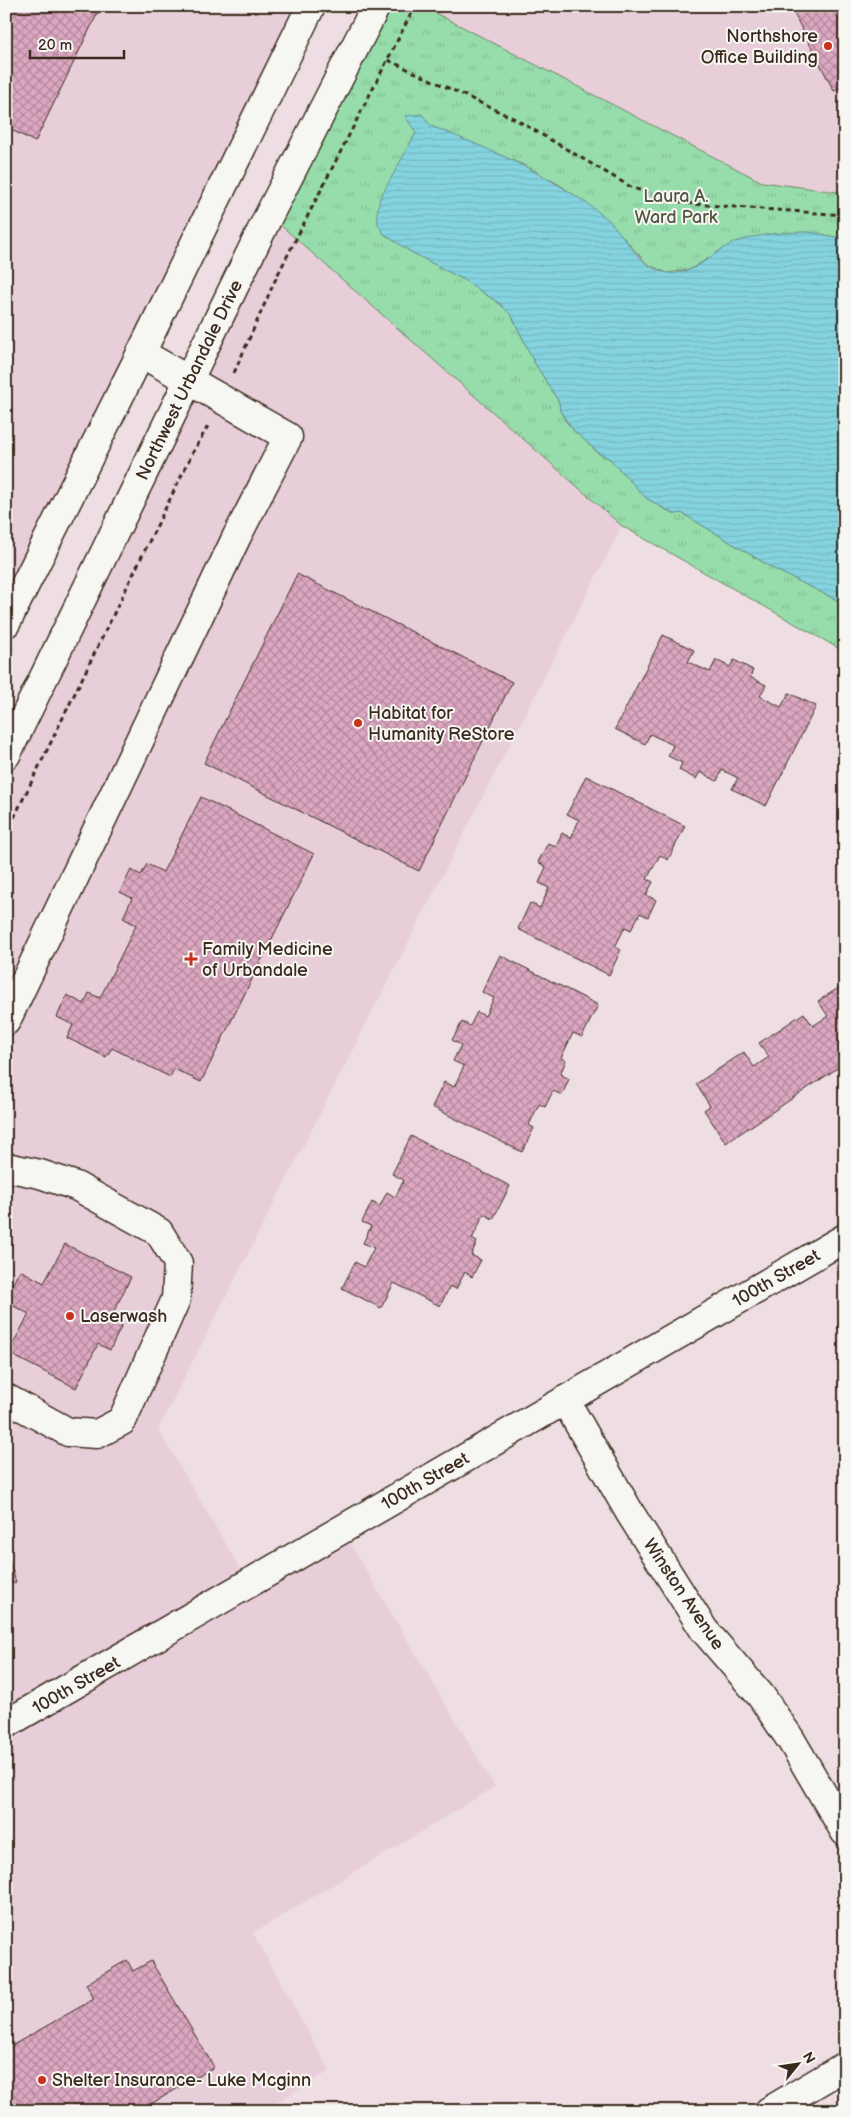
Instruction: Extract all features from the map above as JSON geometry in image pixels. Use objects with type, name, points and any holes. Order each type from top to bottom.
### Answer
[{"type":"street","points":[[6,623],[141,354],[311,6]]},
{"type":"street","name":"Northwest Urbandale Drive","points":[[6,755],[188,380],[376,6]]},
{"type":"street","points":[[6,1021],[236,536],[288,437],[141,354]]},
{"type":"street","points":[[6,1167],[40,1174],[76,1186],[158,1232],[178,1263],[176,1299],[122,1421],[98,1434],[68,1432],[6,1398]]},
{"type":"street","name":"100th Street","points":[[6,1724],[845,1238]]},
{"type":"street","name":"Winston Avenue","points":[[564,1400],[630,1513],[704,1630],[761,1696],[791,1740],[845,1832]]},
{"type":"street","points":[[769,2111],[845,2066]]},
{"type":"path","points":[[388,60],[516,119],[631,186],[661,198],[693,204],[845,215]]},
{"type":"shaded area","points":[[6,6],[311,6],[6,623]]},
{"type":"shaded area","points":[[422,6],[845,6],[845,193],[762,182]]},
{"type":"shaded area","points":[[269,215],[622,526],[158,1429],[249,1584],[342,1530],[495,1787],[253,1933],[330,2071],[261,2111],[6,2111],[6,755]]},
{"type":"green space","name":"Laura A. Ward Park","points":[[376,6],[422,6],[762,182],[845,193],[845,239],[808,232],[735,242],[689,270],[667,273],[647,264],[607,219],[560,185],[526,166],[431,126],[416,133],[404,154],[384,234],[411,252],[464,280],[500,304],[512,316],[534,362],[559,402],[560,411],[567,423],[598,453],[610,459],[646,498],[673,514],[682,513],[776,570],[845,604],[845,652],[622,526],[269,215]]},
{"type":"water","points":[[422,114],[431,126],[522,165],[585,202],[613,224],[633,250],[649,265],[658,270],[669,273],[688,271],[736,242],[762,235],[808,232],[845,239],[845,604],[776,570],[682,513],[674,514],[646,498],[610,459],[599,453],[574,431],[560,411],[559,402],[534,362],[512,316],[500,304],[464,280],[411,252],[384,234],[378,224],[377,214],[380,198],[416,133],[405,116]]},
{"type":"building","points":[[6,6],[101,6],[35,142],[6,127]]},
{"type":"building","name":"Northshore Office Building","points":[[790,6],[845,6],[845,85],[834,91]]},
{"type":"building","name":"Habitat for Humanity ReStore","points":[[297,574],[512,682],[419,871],[204,763]]},
{"type":"building","points":[[663,635],[694,650],[688,662],[710,672],[716,660],[730,667],[734,660],[753,670],[750,677],[766,685],[760,696],[781,707],[789,693],[816,706],[766,806],[732,789],[738,778],[722,770],[717,781],[700,772],[696,779],[679,770],[682,763],[668,756],[673,745],[650,734],[645,744],[615,729]]},
{"type":"building","points":[[586,776],[685,826],[668,860],[660,855],[647,879],[653,882],[646,895],[656,900],[648,917],[640,913],[631,930],[625,927],[615,947],[621,950],[609,975],[518,929],[530,903],[540,908],[549,888],[539,883],[546,867],[538,862],[548,843],[556,847],[562,833],[571,838],[579,820],[567,814]]},
{"type":"building","name":"Family Medicine of Urbandale","points":[[201,797],[314,854],[201,1082],[174,1069],[170,1077],[112,1048],[106,1057],[67,1038],[73,1025],[57,1017],[67,995],[84,1004],[89,993],[100,998],[136,925],[123,918],[132,898],[120,892],[131,870],[141,875],[147,864],[163,872]]},
{"type":"building","points":[[500,955],[598,1005],[582,1037],[573,1033],[561,1058],[566,1061],[560,1074],[569,1079],[562,1095],[553,1091],[545,1107],[539,1104],[529,1125],[534,1128],[522,1152],[432,1107],[444,1082],[454,1087],[464,1066],[453,1061],[461,1045],[452,1040],[462,1022],[470,1026],[477,1012],[485,1016],[494,998],[482,992]]},
{"type":"building","points":[[845,984],[845,1063],[726,1143],[704,1110],[710,1106],[696,1084],[744,1052],[754,1067],[769,1057],[759,1043],[804,1013],[813,1026],[828,1016],[818,1001]]},
{"type":"building","points":[[411,1136],[510,1186],[493,1219],[484,1214],[472,1239],[477,1242],[471,1255],[481,1260],[472,1277],[465,1272],[456,1289],[450,1286],[440,1306],[394,1283],[381,1308],[342,1288],[355,1262],[364,1267],[374,1248],[363,1243],[371,1226],[362,1222],[372,1202],[380,1206],[387,1192],[395,1197],[404,1180],[392,1174]]},
{"type":"building","name":"Laserwash","points":[[65,1244],[131,1277],[110,1319],[122,1325],[110,1350],[98,1344],[76,1388],[8,1353],[29,1314],[6,1302],[6,1297],[20,1270],[44,1283]]},
{"type":"building","points":[[6,1552],[16,1582],[6,1585]]},
{"type":"building","points":[[127,1960],[133,1971],[151,1961],[214,2067],[139,2111],[6,2111],[6,2049],[94,1999],[86,1984]]},
{"type":"place","name":"Northshore Office Building","points":[[828,46]]},
{"type":"place","name":"Habitat for Humanity ReStore","points":[[358,723]]},
{"type":"place","name":"Family Medicine of Urbandale","points":[[191,959]]},
{"type":"place","name":"Laserwash","points":[[70,1316]]},
{"type":"place","name":"Shelter Insurance- Luke Mcginn","points":[[42,2080]]}]
